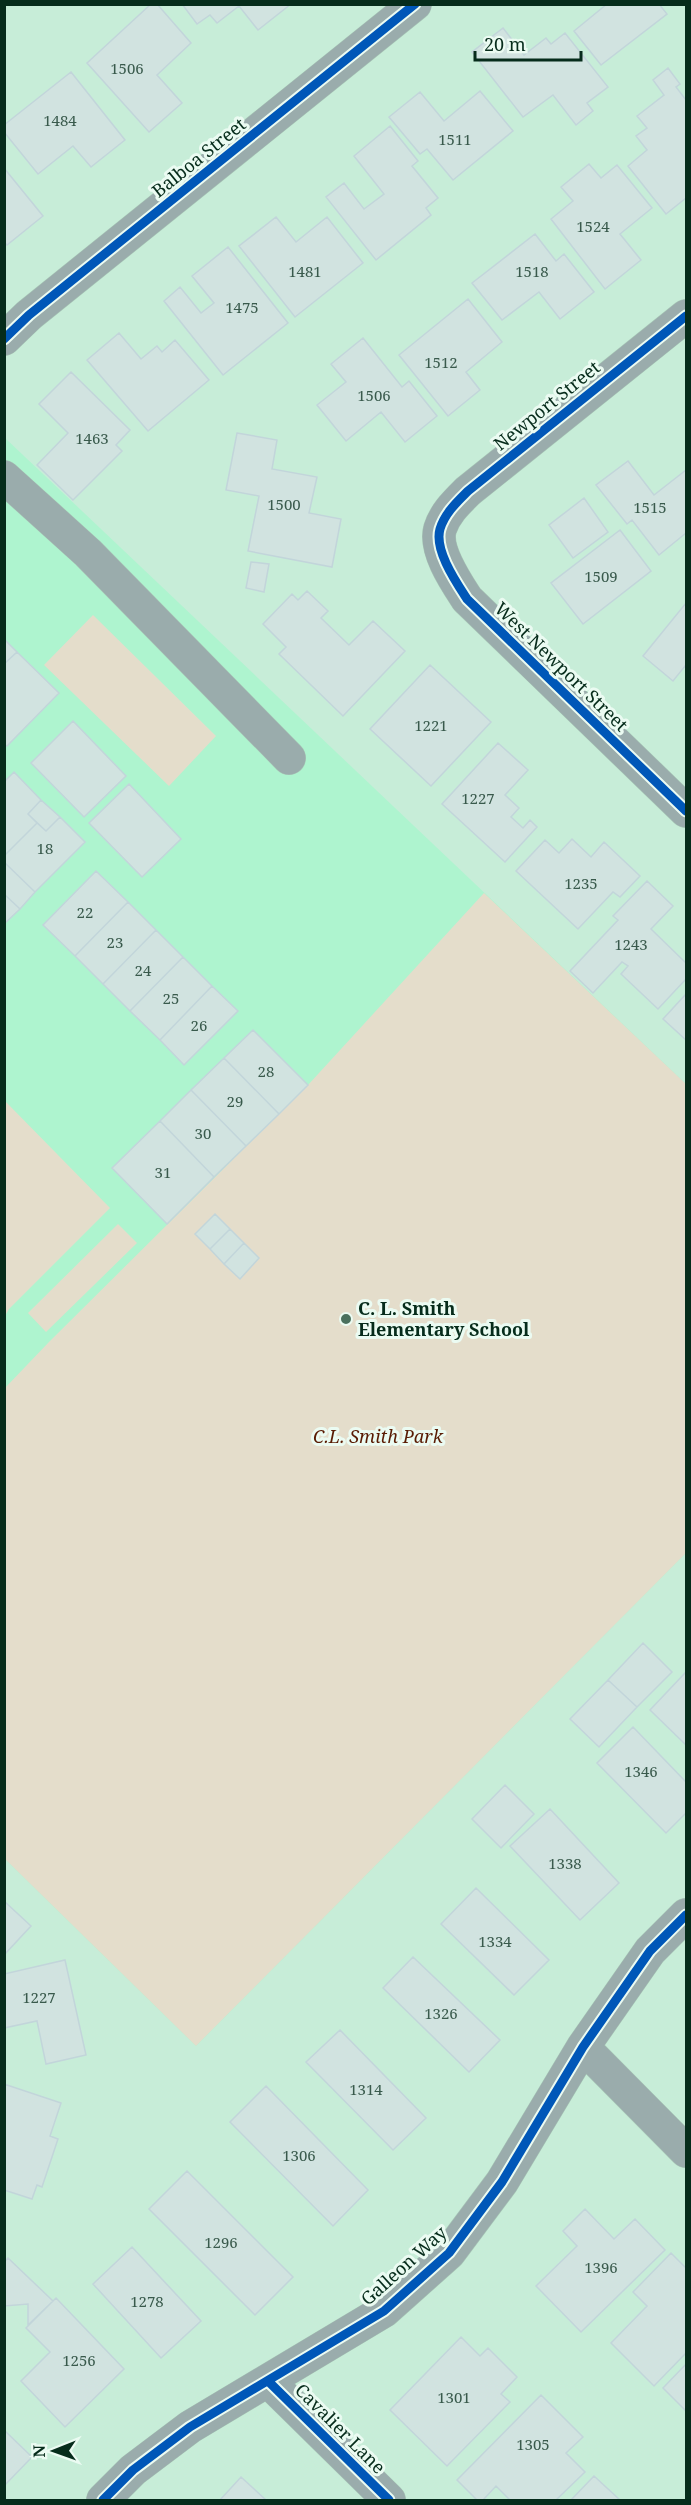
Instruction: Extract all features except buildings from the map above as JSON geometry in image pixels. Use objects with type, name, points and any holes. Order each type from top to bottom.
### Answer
[{"type":"street","name":"Balboa Street","points":[[4,339],[29,315],[415,4]]},
{"type":"street","name":"Newport Street","points":[[440,531],[450,510],[468,491],[687,316]]},
{"type":"street","points":[[4,477],[88,553],[289,758]]},
{"type":"street","name":"West Newport Street","points":[[440,531],[443,556],[452,576],[467,599],[687,811]]},
{"type":"street","name":"Galleon Way","points":[[103,2500],[133,2470],[190,2427],[384,2311],[449,2253],[502,2182],[582,2047],[650,1952],[687,1915]]},
{"type":"street","points":[[582,2047],[687,2151]]},
{"type":"street","name":"Cavalier Lane","points":[[268,2381],[389,2500]]},
{"type":"shaded area","name":"C.L. Smith Park","points":[[4,437],[686,1084],[686,1553],[196,2046],[5,1859]]},
{"type":"green space","points":[[93,615],[216,736],[169,786],[44,665]]},
{"type":"green space","name":"C.L. Smith Park","points":[[484,893],[686,1084],[686,1553],[196,2046],[5,1859],[4,1389],[308,1085]]},
{"type":"green space","points":[[5,1101],[110,1208],[9,1309],[5,1316]]},
{"type":"green space","points":[[118,1224],[137,1243],[46,1332],[28,1313]]},
{"type":"cycle path","points":[[4,339],[29,315],[415,4]]},
{"type":"cycle path","points":[[686,316],[468,491],[445,518],[439,537],[447,566],[467,599],[686,811]]},
{"type":"cycle path","points":[[103,2500],[133,2470],[190,2427],[384,2311],[449,2253],[502,2182],[583,2047],[650,1951],[686,1915]]},
{"type":"cycle path","points":[[268,2381],[389,2500]]},
{"type":"place","name":"C. L. Smith Elementary School","points":[[346,1319]]}]
